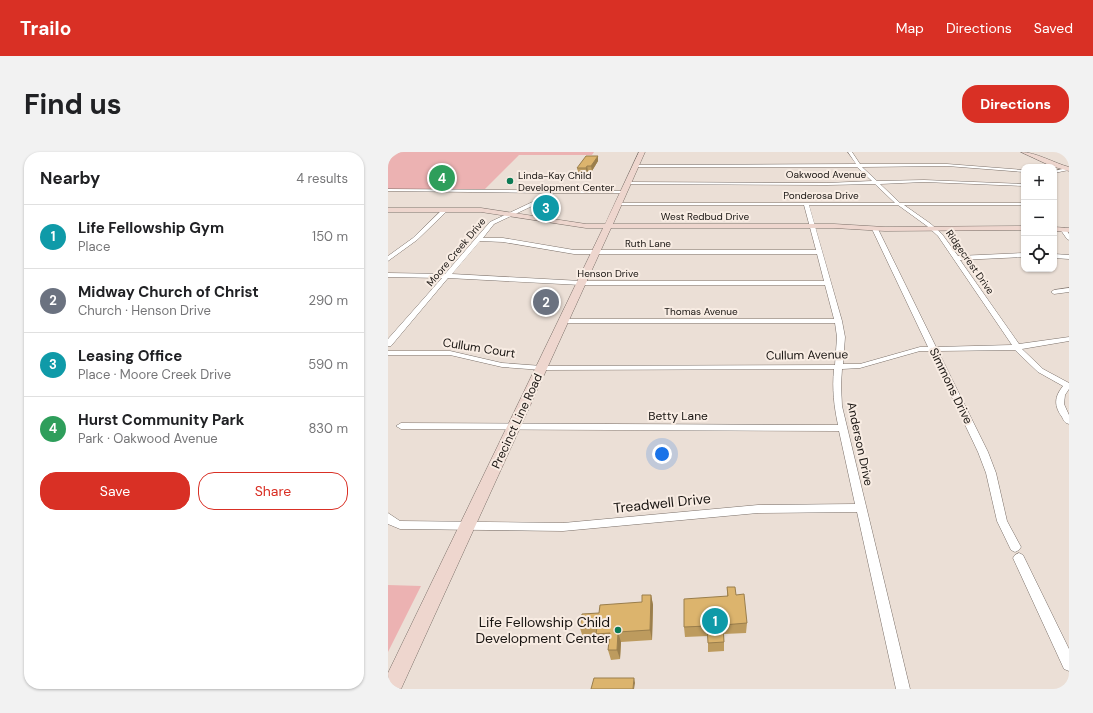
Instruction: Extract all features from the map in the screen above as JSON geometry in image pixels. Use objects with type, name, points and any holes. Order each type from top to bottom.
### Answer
[{"type":"street","name":"Precinct Line Road","points":[[391,689],[642,152]]},
{"type":"street","name":"Ridgecrest Drive","points":[[850,152],[859,166],[900,205],[933,228],[1018,348],[1032,364],[1068,386]]},
{"type":"street","points":[[1024,152],[1053,165],[1068,169]]},
{"type":"street","points":[[636,166],[947,165],[1021,171]]},
{"type":"street","points":[[1057,171],[1068,169]]},
{"type":"street","points":[[1013,170],[1021,180]]},
{"type":"street","name":"Oakwood Avenue","points":[[389,190],[552,191],[946,181],[1021,184]]},
{"type":"street","name":"Moore Creek Drive","points":[[388,344],[492,223],[545,198],[552,191]]},
{"type":"street","name":"Ponderosa Drive","points":[[618,204],[1021,204]]},
{"type":"street","name":"Anderson Drive","points":[[806,204],[820,252],[841,338],[838,368],[838,406],[842,428],[903,689]]},
{"type":"street","name":"West Redbud Drive","points":[[388,210],[482,210],[574,225],[607,226],[813,226],[875,229],[1021,228]]},
{"type":"street","points":[[388,259],[415,238],[445,210]]},
{"type":"street","name":"Simmons Drive","points":[[875,229],[983,452],[991,473],[1002,521],[1069,664]]},
{"type":"street","points":[[1066,230],[1069,238]]},
{"type":"street","name":"Ruth Lane","points":[[478,239],[507,241],[574,252],[820,252]]},
{"type":"street","points":[[955,258],[1021,255]]},
{"type":"street","points":[[1057,256],[1069,257]]},
{"type":"street","name":"Henson Drive","points":[[388,276],[448,276],[581,283],[828,283]]},
{"type":"street","points":[[1054,292],[1069,290]]},
{"type":"street","name":"Thomas Avenue","points":[[564,321],[838,321]]},
{"type":"street","name":"Cullum Avenue","points":[[542,368],[838,368],[860,366],[910,350],[1018,348],[1069,339]]},
{"type":"street","name":"Cullum Court","points":[[388,353],[460,354],[502,365],[542,368]]},
{"type":"street","points":[[1068,386],[1061,393],[1059,402],[1062,412],[1069,421]]},
{"type":"street","name":"Betty Lane","points":[[401,426],[842,428]]},
{"type":"street","name":"Treadwell Drive","points":[[388,517],[394,523],[400,525],[563,527],[758,508],[860,508]]},
{"type":"shaded area","points":[[400,152],[594,152],[592,155],[519,155],[485,189],[388,189],[388,160]]},
{"type":"shaded area","points":[[388,585],[421,586],[388,652]]},
{"type":"building","points":[[586,156],[598,156],[591,166],[587,166],[586,168],[577,168]]},
{"type":"building","points":[[727,587],[735,587],[736,595],[744,594],[747,623],[723,625],[724,642],[708,643],[707,626],[684,627],[684,599],[728,596]]},
{"type":"building","points":[[642,595],[651,595],[650,630],[618,632],[617,650],[608,650],[610,633],[596,634],[597,627],[580,628],[582,614],[599,613],[600,605],[642,602]]},
{"type":"building","points":[[594,678],[634,678],[633,689],[591,689]]},
{"type":"place","name":"Hurst Community Park","points":[[442,178]]},
{"type":"place","name":"Linda-Kay Child Development Center","points":[[510,181]]},
{"type":"place","name":"Leasing Office","points":[[546,208]]},
{"type":"place","name":"Midway Church of Christ","points":[[546,302]]},
{"type":"place","name":"Life Fellowship Gym","points":[[715,621]]},
{"type":"place","name":"Life Fellowship Child Development Center","points":[[618,630]]}]
